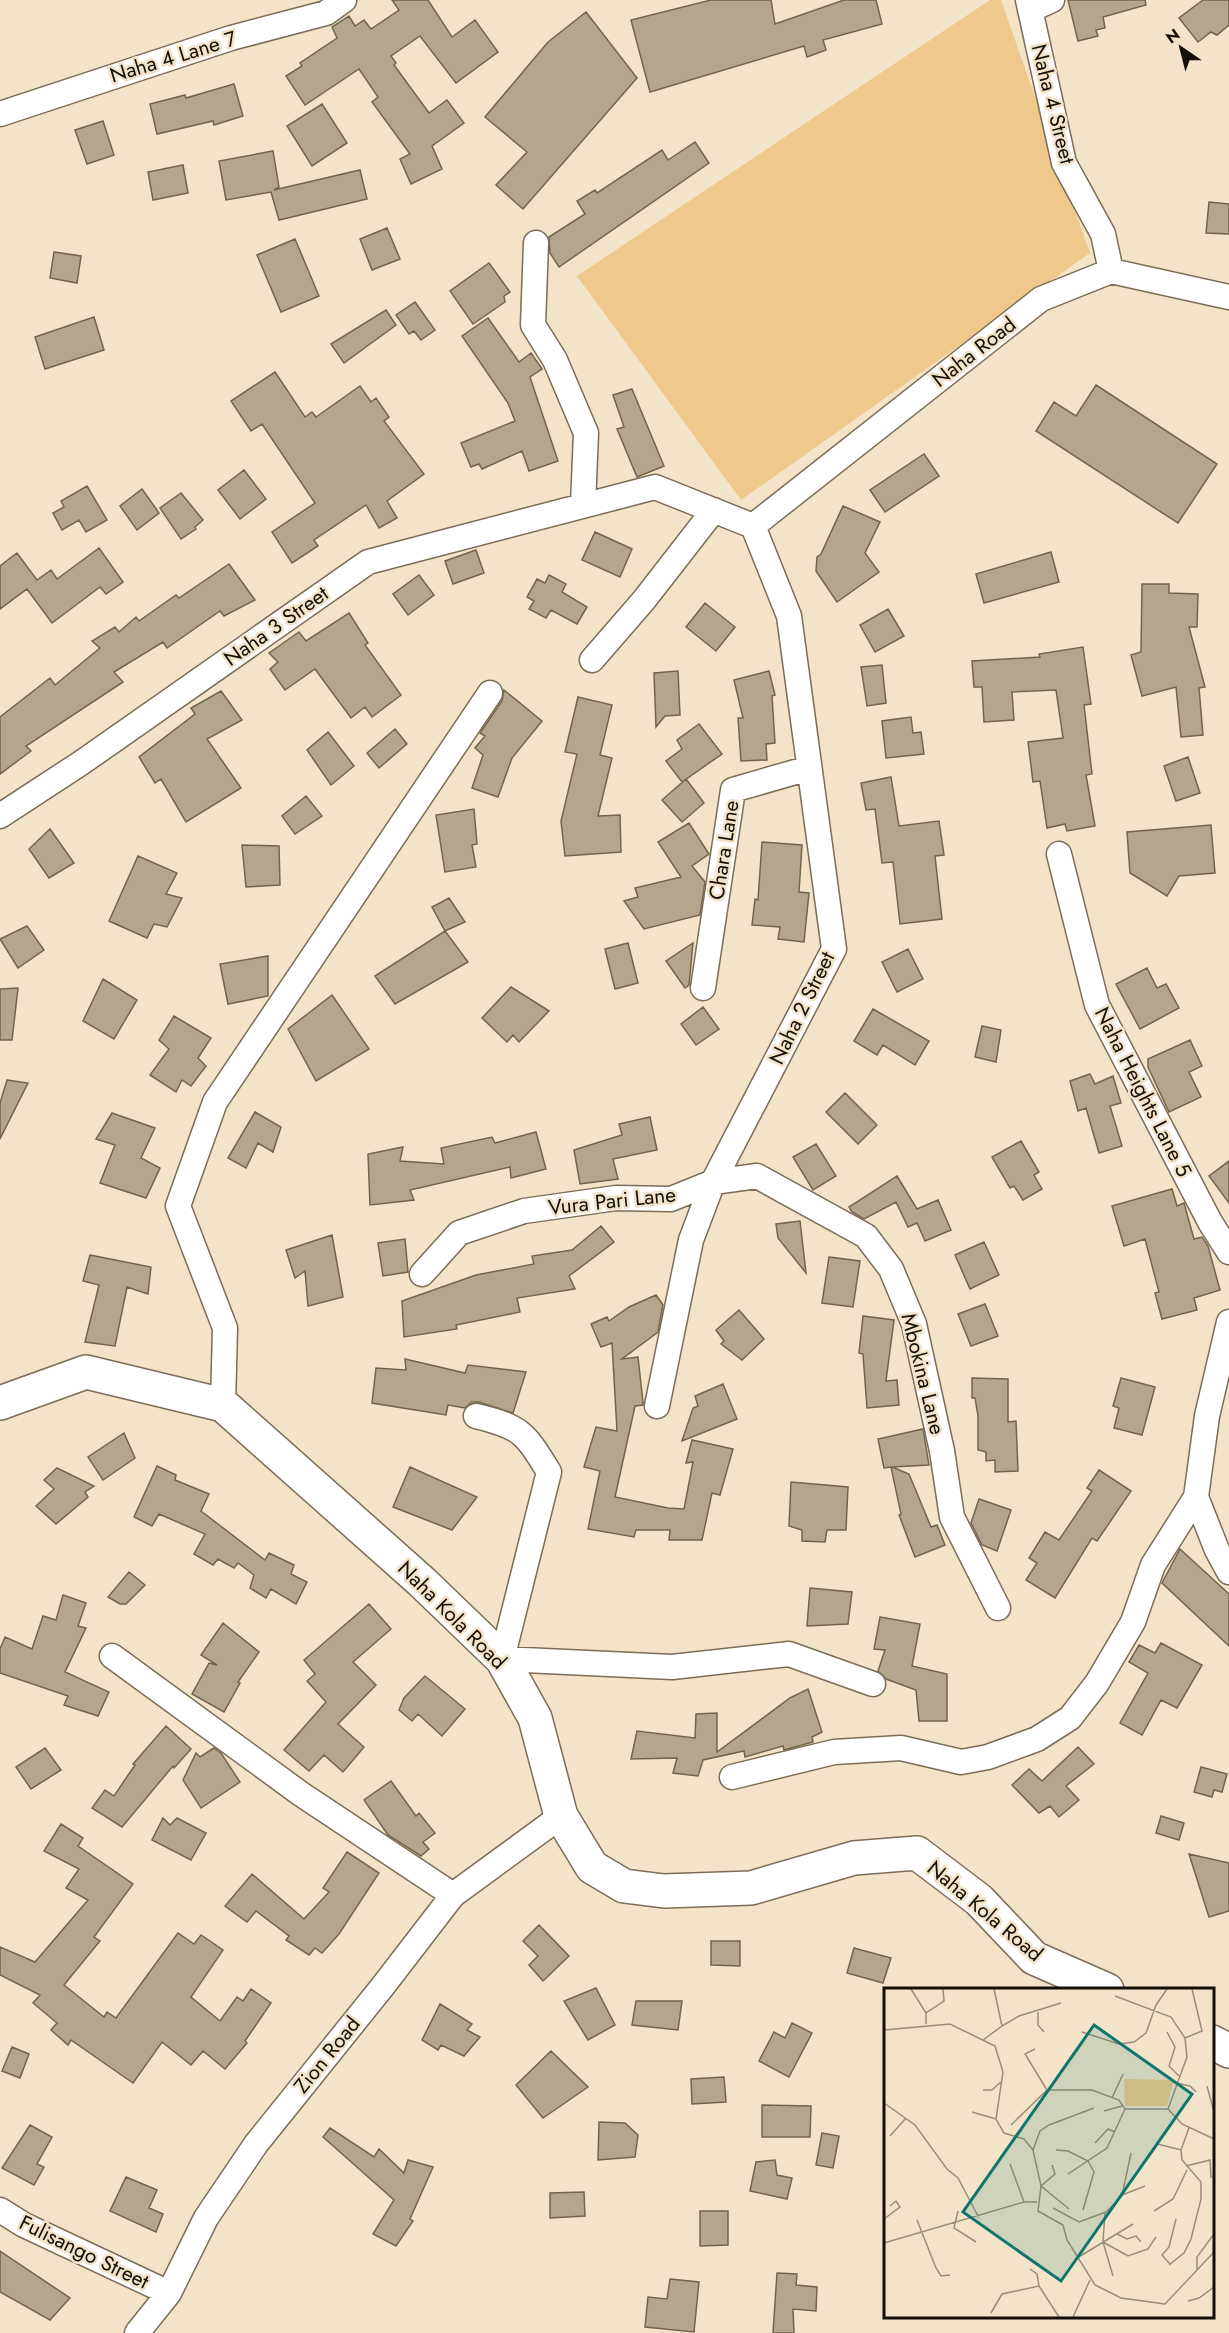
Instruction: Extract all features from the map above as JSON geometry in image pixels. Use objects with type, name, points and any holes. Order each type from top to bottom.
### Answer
[{"type":"street","name":"Naha 4 Lane 7","points":[[0,114],[231,38],[326,13],[344,0]]},
{"type":"street","points":[[1029,5],[1052,0]]},
{"type":"street","name":"Naha 4 Street","points":[[1029,5],[1064,162],[1103,234],[1111,271]]},
{"type":"street","points":[[536,243],[533,325],[555,360],[586,433],[583,506]]},
{"type":"street","points":[[1111,271],[1229,297]]},
{"type":"street","name":"Naha Road","points":[[753,526],[1041,299],[1111,271]]},
{"type":"street","name":"Naha 3 Street","points":[[0,816],[81,763],[368,562],[655,487],[753,526]]},
{"type":"street","points":[[592,660],[644,600],[714,510]]},
{"type":"street","name":"Naha 2 Street","points":[[657,1406],[691,1240],[713,1182],[834,949],[789,616],[753,526]]},
{"type":"street","points":[[223,1405],[225,1328],[178,1206],[215,1102],[490,693]]},
{"type":"street","name":"Chara Lane","points":[[703,988],[733,790],[809,768]]},
{"type":"street","name":"Naha Heights Lane 5","points":[[1059,854],[1097,1005],[1210,1222],[1229,1252]]},
{"type":"street","name":"Mbokina Lane","points":[[713,1182],[757,1176],[866,1236],[891,1269],[914,1324],[942,1452],[952,1517],[998,1608]]},
{"type":"street","name":"Vura Pari Lane","points":[[422,1274],[459,1233],[524,1211],[616,1198],[671,1199],[713,1182]]},
{"type":"street","points":[[732,1777],[834,1752],[901,1748],[961,1762],[987,1757],[1037,1739],[1070,1718],[1097,1683],[1127,1632],[1153,1565],[1196,1497],[1207,1416],[1229,1322]]},
{"type":"street","name":"Naha Kola Road","points":[[0,1403],[86,1372],[223,1405],[422,1582],[502,1659],[535,1718],[561,1816],[592,1867],[624,1886],[664,1891],[751,1888],[854,1858],[916,1853],[979,1900],[1034,1958],[1105,1988]]},
{"type":"street","points":[[476,1416],[508,1424],[515,1429],[529,1440],[549,1472],[502,1659],[672,1667],[789,1654],[873,1684]]},
{"type":"street","points":[[1196,1497],[1217,1550],[1229,1572]]},
{"type":"street","points":[[112,1656],[301,1794],[453,1895]]},
{"type":"street","name":"Zion Road","points":[[137,2333],[169,2293],[206,2218],[256,2144],[453,1895],[561,1816]]},
{"type":"street","points":[[1214,2043],[1229,2051]]},
{"type":"street","name":"Fulisango Street","points":[[0,2210],[24,2225],[169,2293]]},
{"type":"shaded area","points":[[990,0],[1001,0],[1090,253],[741,500],[577,276]]},
{"type":"building","points":[[392,0],[428,0],[452,37],[475,20],[498,52],[456,83],[420,36],[391,56],[396,63],[394,65],[429,113],[447,100],[464,123],[432,146],[442,169],[411,184],[400,159],[410,154],[372,102],[378,97],[359,69],[305,105],[286,76],[302,66],[300,63],[337,38],[332,27],[349,16],[355,26],[364,20],[371,29],[399,10]]},
{"type":"building","points":[[711,0],[771,0],[775,24],[844,0],[876,0],[882,24],[823,40],[826,50],[807,57],[804,46],[650,92],[631,20]]},
{"type":"building","points":[[1068,0],[1145,0],[1146,5],[1103,17],[1105,28],[1096,30],[1098,36],[1078,41]]},
{"type":"building","points":[[1203,0],[1229,0],[1229,25],[1217,35],[1211,32],[1198,42],[1179,18]]},
{"type":"building","points":[[586,12],[637,78],[523,209],[496,185],[527,152],[485,117],[548,42]]},
{"type":"building","points":[[234,84],[243,116],[214,125],[213,121],[157,134],[150,104],[185,95],[186,98]]},
{"type":"building","points":[[322,104],[347,143],[312,166],[287,126]]},
{"type":"building","points":[[103,121],[114,155],[87,164],[75,130]]},
{"type":"building","points":[[695,142],[709,163],[559,267],[550,253],[549,237],[585,214],[577,201],[595,190],[597,193],[662,150],[668,160]]},
{"type":"building","points":[[273,151],[279,187],[274,190],[360,170],[367,199],[279,220],[271,192],[226,200],[219,161]]},
{"type":"building","points":[[183,165],[188,193],[153,200],[148,172]]},
{"type":"building","points":[[1209,202],[1229,204],[1229,234],[1206,233]]},
{"type":"building","points":[[387,228],[400,259],[372,270],[360,239]]},
{"type":"building","points":[[295,239],[319,296],[281,312],[257,255]]},
{"type":"building","points":[[54,252],[81,256],[77,283],[50,278]]},
{"type":"building","points":[[489,263],[510,292],[504,296],[505,302],[473,324],[450,291]]},
{"type":"building","points":[[415,302],[435,330],[421,340],[414,331],[409,334],[396,315]]},
{"type":"building","points":[[386,310],[396,325],[344,363],[331,344]]},
{"type":"building","points":[[94,317],[104,350],[45,369],[35,337]]},
{"type":"building","points":[[488,318],[519,362],[531,353],[542,369],[530,377],[558,461],[529,471],[522,451],[482,469],[479,464],[471,467],[461,443],[515,421],[508,403],[462,336]]},
{"type":"building","points":[[275,372],[305,417],[312,412],[316,417],[360,386],[371,402],[376,398],[389,417],[384,421],[424,474],[387,501],[397,518],[379,528],[366,505],[314,540],[318,546],[292,563],[272,532],[315,503],[262,424],[251,431],[231,401]]},
{"type":"building","points":[[1096,385],[1217,464],[1178,523],[1036,431],[1054,402],[1076,416]]},
{"type":"building","points":[[632,389],[664,466],[637,477],[617,429],[624,427],[613,395]]},
{"type":"building","points":[[924,454],[939,476],[885,512],[870,490]]},
{"type":"building","points":[[244,470],[266,499],[240,519],[218,490]]},
{"type":"building","points":[[87,486],[107,520],[86,532],[79,520],[62,530],[53,513],[64,507],[61,501]]},
{"type":"building","points":[[142,489],[159,513],[137,530],[120,506]]},
{"type":"building","points":[[181,493],[203,520],[195,527],[196,529],[181,539],[160,508]]},
{"type":"building","points":[[843,506],[880,522],[865,553],[879,572],[837,602],[816,571],[817,557],[821,554]]},
{"type":"building","points":[[595,532],[632,549],[620,577],[582,560]]},
{"type":"building","points":[[99,548],[123,582],[106,594],[100,587],[52,623],[27,589],[0,609],[0,566],[17,553],[37,580],[51,570],[57,579]]},
{"type":"building","points":[[476,550],[484,573],[453,584],[445,561]]},
{"type":"building","points":[[1051,552],[1059,582],[984,603],[976,574]]},
{"type":"building","points":[[229,564],[255,600],[224,616],[220,611],[167,648],[163,642],[114,672],[123,682],[26,746],[31,751],[0,774],[0,717],[50,678],[55,685],[100,648],[92,641],[115,627],[119,632],[136,617],[139,621],[176,595],[179,598]]},
{"type":"building","points":[[419,575],[434,595],[408,615],[393,594]]},
{"type":"building","points":[[549,575],[566,584],[562,592],[587,607],[577,624],[551,610],[546,618],[529,609],[534,601],[527,597],[537,579],[545,583]]},
{"type":"building","points":[[1142,584],[1169,584],[1169,593],[1198,594],[1197,627],[1189,627],[1205,687],[1199,688],[1203,735],[1181,737],[1176,687],[1142,696],[1131,655],[1141,652]]},
{"type":"building","points":[[705,603],[735,627],[716,651],[686,627]]},
{"type":"building","points":[[888,609],[904,636],[875,652],[860,625]]},
{"type":"building","points":[[349,613],[368,643],[365,645],[401,695],[372,717],[365,707],[351,718],[315,669],[285,690],[270,669],[278,662],[269,653],[299,632],[306,641]]},
{"type":"building","points":[[1083,647],[1091,704],[1084,705],[1092,774],[1086,775],[1095,826],[1067,831],[1065,824],[1047,828],[1040,781],[1033,782],[1028,742],[1063,738],[1056,690],[1012,692],[1014,720],[984,722],[982,687],[974,687],[972,661],[1040,657],[1039,654]]},
{"type":"building","points":[[882,665],[886,703],[867,706],[861,667]]},
{"type":"building","points":[[678,671],[680,715],[665,716],[656,727],[654,673]]},
{"type":"building","points":[[769,671],[775,695],[772,696],[775,743],[766,744],[767,760],[741,761],[738,718],[743,718],[734,680]]},
{"type":"building","points":[[504,690],[542,721],[512,758],[498,797],[472,788],[483,755],[475,748],[485,736],[480,733],[502,701]]},
{"type":"building","points":[[221,691],[242,720],[207,739],[241,788],[186,822],[161,779],[155,783],[139,757],[195,714],[191,708]]},
{"type":"building","points":[[578,697],[612,705],[600,755],[612,758],[598,816],[620,815],[621,852],[565,856],[561,821],[577,754],[565,752]]},
{"type":"building","points":[[911,717],[913,733],[921,732],[924,754],[886,758],[882,721]]},
{"type":"building","points":[[699,724],[722,754],[682,782],[666,761],[682,749],[677,740]]},
{"type":"building","points":[[395,729],[407,744],[379,768],[367,753]]},
{"type":"building","points":[[328,732],[354,766],[331,785],[307,750]]},
{"type":"building","points":[[1188,757],[1200,793],[1176,801],[1164,766]]},
{"type":"building","points":[[891,777],[899,826],[939,821],[944,855],[935,856],[942,919],[900,924],[893,862],[882,863],[875,809],[866,810],[861,783]]},
{"type":"building","points":[[686,779],[704,803],[682,822],[662,800]]},
{"type":"building","points":[[306,796],[322,816],[295,834],[282,816]]},
{"type":"building","points":[[474,809],[477,844],[472,845],[476,867],[445,872],[436,815]]},
{"type":"building","points":[[689,823],[709,854],[692,866],[705,882],[700,915],[644,929],[624,901],[638,897],[635,888],[681,877],[658,842]]},
{"type":"building","points":[[1211,825],[1215,873],[1179,876],[1167,896],[1130,873],[1127,832]]},
{"type":"building","points":[[50,829],[74,863],[49,878],[29,849]]},
{"type":"building","points":[[762,842],[802,845],[799,892],[809,893],[804,942],[778,939],[780,927],[752,925],[755,899],[758,900]]},
{"type":"building","points":[[242,845],[279,846],[280,885],[246,887]]},
{"type":"building","points":[[138,856],[177,873],[166,894],[182,898],[167,927],[154,924],[147,938],[109,921]]},
{"type":"building","points":[[449,898],[465,922],[445,931],[432,907]]},
{"type":"building","points":[[27,926],[44,950],[18,968],[0,939]]},
{"type":"building","points":[[445,931],[468,962],[395,1004],[375,976]]},
{"type":"building","points":[[628,943],[638,983],[615,989],[605,949]]},
{"type":"building","points":[[693,943],[689,985],[685,988],[666,961]]},
{"type":"building","points":[[908,949],[923,979],[897,992],[882,962]]},
{"type":"building","points":[[268,956],[268,996],[228,1004],[220,964]]},
{"type":"building","points":[[1147,968],[1157,988],[1166,984],[1179,1008],[1140,1029],[1116,984]]},
{"type":"building","points":[[103,979],[137,1000],[114,1039],[83,1021]]},
{"type":"building","points":[[511,987],[549,1011],[519,1042],[513,1035],[507,1042],[482,1018]]},
{"type":"building","points":[[18,988],[12,1040],[0,1040],[0,989]]},
{"type":"building","points":[[332,995],[369,1049],[316,1081],[288,1029]]},
{"type":"building","points":[[703,1007],[719,1029],[696,1045],[681,1024]]},
{"type":"building","points":[[873,1009],[929,1041],[915,1065],[883,1045],[877,1055],[854,1041]]},
{"type":"building","points":[[174,1016],[211,1038],[198,1058],[206,1066],[191,1086],[182,1080],[176,1092],[150,1075],[169,1049],[159,1040]]},
{"type":"building","points":[[982,1026],[1001,1030],[996,1062],[975,1057]]},
{"type":"building","points":[[1190,1040],[1202,1066],[1189,1072],[1201,1097],[1169,1112],[1148,1067],[1148,1059]]},
{"type":"building","points":[[1090,1074],[1095,1084],[1113,1076],[1121,1103],[1110,1106],[1122,1146],[1099,1153],[1086,1108],[1078,1111],[1070,1081]]},
{"type":"building","points":[[7,1080],[28,1083],[0,1139],[0,1103]]},
{"type":"building","points":[[845,1093],[877,1125],[858,1144],[826,1112]]},
{"type":"building","points":[[255,1112],[281,1127],[273,1152],[258,1143],[246,1168],[228,1158]]},
{"type":"building","points":[[112,1113],[155,1128],[141,1158],[160,1168],[146,1198],[100,1183],[115,1145],[96,1139]]},
{"type":"building","points":[[650,1117],[657,1150],[613,1159],[618,1179],[580,1184],[574,1150],[622,1135],[619,1124]]},
{"type":"building","points":[[536,1132],[546,1169],[511,1178],[510,1167],[410,1190],[414,1200],[370,1205],[368,1154],[403,1147],[400,1161],[444,1164],[441,1148],[492,1137],[495,1143]]},
{"type":"building","points":[[1021,1141],[1039,1172],[1034,1175],[1042,1189],[1023,1200],[1014,1186],[1010,1188],[992,1157]]},
{"type":"building","points":[[816,1144],[836,1176],[813,1190],[793,1157]]},
{"type":"building","points":[[1229,1161],[1229,1203],[1209,1176]]},
{"type":"building","points":[[897,1176],[917,1209],[938,1200],[951,1230],[925,1241],[917,1223],[908,1227],[896,1202],[864,1219],[852,1212],[849,1207]]},
{"type":"building","points":[[1172,1189],[1177,1206],[1184,1203],[1194,1239],[1202,1237],[1208,1246],[1220,1290],[1194,1298],[1197,1310],[1162,1319],[1155,1293],[1159,1292],[1145,1239],[1124,1246],[1112,1206]]},
{"type":"building","points":[[800,1221],[806,1273],[778,1238],[776,1224]]},
{"type":"building","points":[[601,1226],[614,1242],[569,1276],[575,1289],[517,1298],[520,1312],[456,1325],[457,1329],[404,1337],[402,1301],[476,1275],[534,1264],[532,1256],[572,1250]]},
{"type":"building","points":[[332,1235],[343,1297],[308,1306],[305,1271],[295,1278],[286,1250]]},
{"type":"building","points":[[405,1239],[408,1272],[383,1276],[378,1243]]},
{"type":"building","points":[[984,1242],[999,1275],[970,1289],[955,1255]]},
{"type":"building","points":[[90,1255],[151,1267],[148,1294],[127,1287],[115,1346],[85,1342],[99,1285],[83,1281]]},
{"type":"building","points":[[829,1257],[860,1261],[853,1307],[822,1303]]},
{"type":"building","points":[[656,1295],[663,1305],[658,1332],[622,1359],[638,1357],[643,1405],[635,1406],[615,1497],[684,1509],[693,1462],[686,1463],[692,1440],[733,1449],[720,1495],[712,1493],[702,1540],[669,1540],[670,1530],[636,1530],[634,1537],[588,1529],[600,1471],[584,1467],[596,1427],[617,1431],[612,1343],[601,1347],[591,1324],[607,1317],[609,1321],[629,1307]]},
{"type":"building","points":[[985,1304],[998,1336],[971,1346],[958,1314]]},
{"type":"building","points":[[739,1310],[764,1339],[742,1360],[721,1344],[724,1341],[716,1330]]},
{"type":"building","points":[[863,1316],[894,1320],[886,1381],[897,1380],[899,1405],[867,1408],[863,1354],[859,1353]]},
{"type":"building","points":[[405,1359],[465,1373],[468,1365],[526,1372],[513,1413],[479,1402],[472,1402],[465,1408],[448,1405],[446,1415],[372,1403],[376,1368],[406,1370]]},
{"type":"building","points":[[972,1378],[1008,1379],[1008,1422],[1016,1421],[1018,1471],[995,1472],[995,1460],[986,1461],[986,1452],[978,1450],[978,1416],[975,1398],[972,1398]]},
{"type":"building","points":[[1121,1378],[1155,1387],[1142,1435],[1114,1428],[1119,1408],[1113,1406]]},
{"type":"building","points":[[723,1384],[737,1419],[682,1441],[693,1408],[698,1406],[695,1396]]},
{"type":"building","points":[[923,1429],[929,1465],[892,1467],[909,1474],[931,1527],[937,1525],[945,1545],[915,1557],[899,1515],[901,1514],[891,1467],[884,1468],[878,1439]]},
{"type":"building","points":[[124,1433],[135,1458],[103,1480],[88,1457]]},
{"type":"building","points":[[157,1466],[176,1475],[175,1480],[209,1494],[201,1511],[265,1560],[269,1553],[294,1565],[291,1574],[307,1582],[296,1604],[271,1589],[266,1598],[250,1588],[254,1575],[238,1563],[234,1568],[218,1559],[213,1565],[194,1554],[205,1534],[159,1514],[152,1526],[134,1517]]},
{"type":"building","points":[[410,1467],[477,1497],[452,1530],[393,1507]]},
{"type":"building","points":[[57,1468],[94,1486],[85,1492],[88,1497],[56,1524],[36,1506],[54,1489],[44,1480]]},
{"type":"building","points":[[1099,1470],[1131,1491],[1097,1541],[1092,1538],[1055,1598],[1026,1580],[1037,1563],[1029,1558],[1045,1532],[1059,1540],[1092,1491],[1087,1488]]},
{"type":"building","points":[[791,1482],[848,1487],[846,1530],[827,1530],[825,1542],[802,1541],[802,1530],[789,1526]]},
{"type":"building","points":[[979,1499],[1011,1510],[997,1551],[982,1545],[971,1523]]},
{"type":"building","points":[[1180,1549],[1229,1594],[1229,1646],[1162,1583]]},
{"type":"building","points":[[129,1572],[145,1585],[126,1604],[120,1604],[108,1597]]},
{"type":"building","points":[[810,1588],[852,1592],[848,1624],[807,1626]]},
{"type":"building","points":[[63,1595],[86,1603],[78,1626],[86,1628],[65,1672],[109,1692],[98,1716],[64,1705],[68,1696],[0,1673],[0,1649],[5,1637],[32,1649],[43,1616],[56,1620]]},
{"type":"building","points":[[369,1604],[391,1629],[353,1662],[376,1685],[338,1724],[364,1747],[343,1772],[324,1755],[309,1771],[284,1750],[326,1702],[307,1681],[315,1674],[304,1660]]},
{"type":"building","points":[[880,1617],[920,1624],[912,1666],[947,1674],[947,1721],[919,1721],[916,1690],[886,1679],[878,1671],[885,1650],[874,1649]]},
{"type":"building","points":[[223,1623],[259,1652],[238,1682],[240,1683],[224,1712],[192,1694],[209,1663],[217,1665],[201,1655]]},
{"type":"building","points":[[1161,1643],[1202,1665],[1177,1708],[1161,1700],[1142,1735],[1120,1723],[1148,1673],[1129,1662],[1139,1645],[1155,1653]]},
{"type":"building","points":[[425,1676],[465,1709],[442,1736],[418,1714],[412,1721],[399,1710],[404,1698]]},
{"type":"building","points":[[808,1689],[822,1732],[812,1737],[813,1742],[784,1750],[783,1746],[745,1757],[744,1751],[703,1760],[698,1776],[673,1773],[677,1758],[631,1759],[637,1731],[695,1738],[696,1714],[717,1713],[717,1752],[790,1698]]},
{"type":"building","points":[[166,1726],[191,1749],[174,1768],[173,1766],[122,1827],[92,1808],[105,1790],[114,1796],[135,1765],[133,1764]]},
{"type":"building","points":[[1078,1747],[1094,1764],[1066,1786],[1079,1800],[1059,1817],[1050,1806],[1039,1813],[1012,1785],[1029,1769],[1042,1781]]},
{"type":"building","points":[[45,1748],[61,1770],[31,1789],[16,1767]]},
{"type":"building","points":[[214,1748],[221,1753],[240,1782],[201,1808],[183,1780],[196,1753],[200,1757]]},
{"type":"building","points":[[1201,1767],[1227,1774],[1222,1792],[1214,1790],[1212,1797],[1194,1792]]},
{"type":"building","points":[[391,1781],[416,1816],[419,1813],[435,1833],[423,1842],[429,1849],[421,1856],[388,1835],[364,1800]]},
{"type":"building","points":[[1161,1816],[1184,1823],[1179,1840],[1156,1833]]},
{"type":"building","points":[[163,1818],[170,1825],[177,1818],[206,1833],[191,1860],[152,1840]]},
{"type":"building","points":[[61,1824],[83,1838],[78,1846],[133,1884],[94,1937],[100,1941],[64,1985],[104,2017],[107,2012],[116,2018],[178,1933],[194,1944],[201,1935],[223,1950],[191,1997],[220,2021],[237,1997],[243,2001],[251,1989],[271,2003],[245,2041],[247,2043],[225,2069],[203,2051],[191,2065],[162,2042],[133,2083],[71,2040],[68,2045],[51,2030],[57,2023],[33,2003],[40,1995],[0,1975],[0,1947],[35,1962],[88,1900],[66,1888],[79,1869],[44,1851]]},
{"type":"building","points":[[347,1852],[379,1873],[339,1934],[322,1953],[315,1948],[309,1955],[286,1940],[289,1936],[256,1911],[247,1922],[225,1906],[252,1874],[304,1919],[329,1892],[323,1888]]},
{"type":"building","points":[[1189,1854],[1229,1863],[1229,1911],[1209,1917]]},
{"type":"building","points":[[539,1925],[569,1956],[543,1981],[529,1965],[538,1956],[523,1941]]},
{"type":"building","points":[[711,1941],[740,1941],[740,1966],[711,1965]]},
{"type":"building","points":[[854,1948],[891,1958],[883,1983],[847,1973]]},
{"type":"building","points":[[596,1988],[615,2025],[588,2040],[564,2001]]},
{"type":"building","points":[[636,2001],[682,2001],[678,2030],[632,2025]]},
{"type":"building","points":[[440,2004],[472,2024],[467,2030],[480,2037],[464,2056],[441,2045],[438,2050],[422,2040]]},
{"type":"building","points":[[792,2023],[812,2033],[789,2077],[759,2061],[774,2032],[785,2038]]},
{"type":"building","points":[[12,2047],[29,2054],[20,2078],[2,2071]]},
{"type":"building","points":[[551,2051],[588,2087],[543,2118],[516,2085]]},
{"type":"building","points":[[724,2077],[726,2102],[692,2104],[691,2079]]},
{"type":"building","points":[[762,2105],[811,2106],[810,2137],[762,2137]]},
{"type":"building","points":[[599,2122],[625,2123],[638,2135],[635,2157],[598,2160]]},
{"type":"building","points":[[30,2125],[52,2137],[37,2164],[44,2167],[34,2185],[2,2168]]},
{"type":"building","points":[[330,2128],[374,2157],[379,2149],[404,2173],[408,2160],[433,2167],[410,2219],[413,2221],[396,2246],[373,2234],[394,2200],[323,2137]]},
{"type":"building","points":[[822,2133],[839,2136],[833,2168],[816,2165]]},
{"type":"building","points":[[775,2160],[777,2175],[792,2178],[787,2199],[750,2191],[756,2162]]},
{"type":"building","points":[[126,2177],[157,2190],[149,2208],[163,2214],[156,2232],[110,2211]]},
{"type":"building","points":[[584,2192],[585,2216],[550,2218],[550,2193]]},
{"type":"building","points":[[700,2211],[728,2211],[728,2245],[700,2246]]},
{"type":"building","points":[[0,2251],[70,2298],[50,2320],[0,2292]]},
{"type":"building","points":[[777,2273],[797,2274],[796,2285],[817,2287],[816,2311],[793,2309],[794,2333],[773,2333]]},
{"type":"building","points":[[670,2279],[699,2282],[694,2332],[645,2327],[648,2297],[667,2299]]}]
